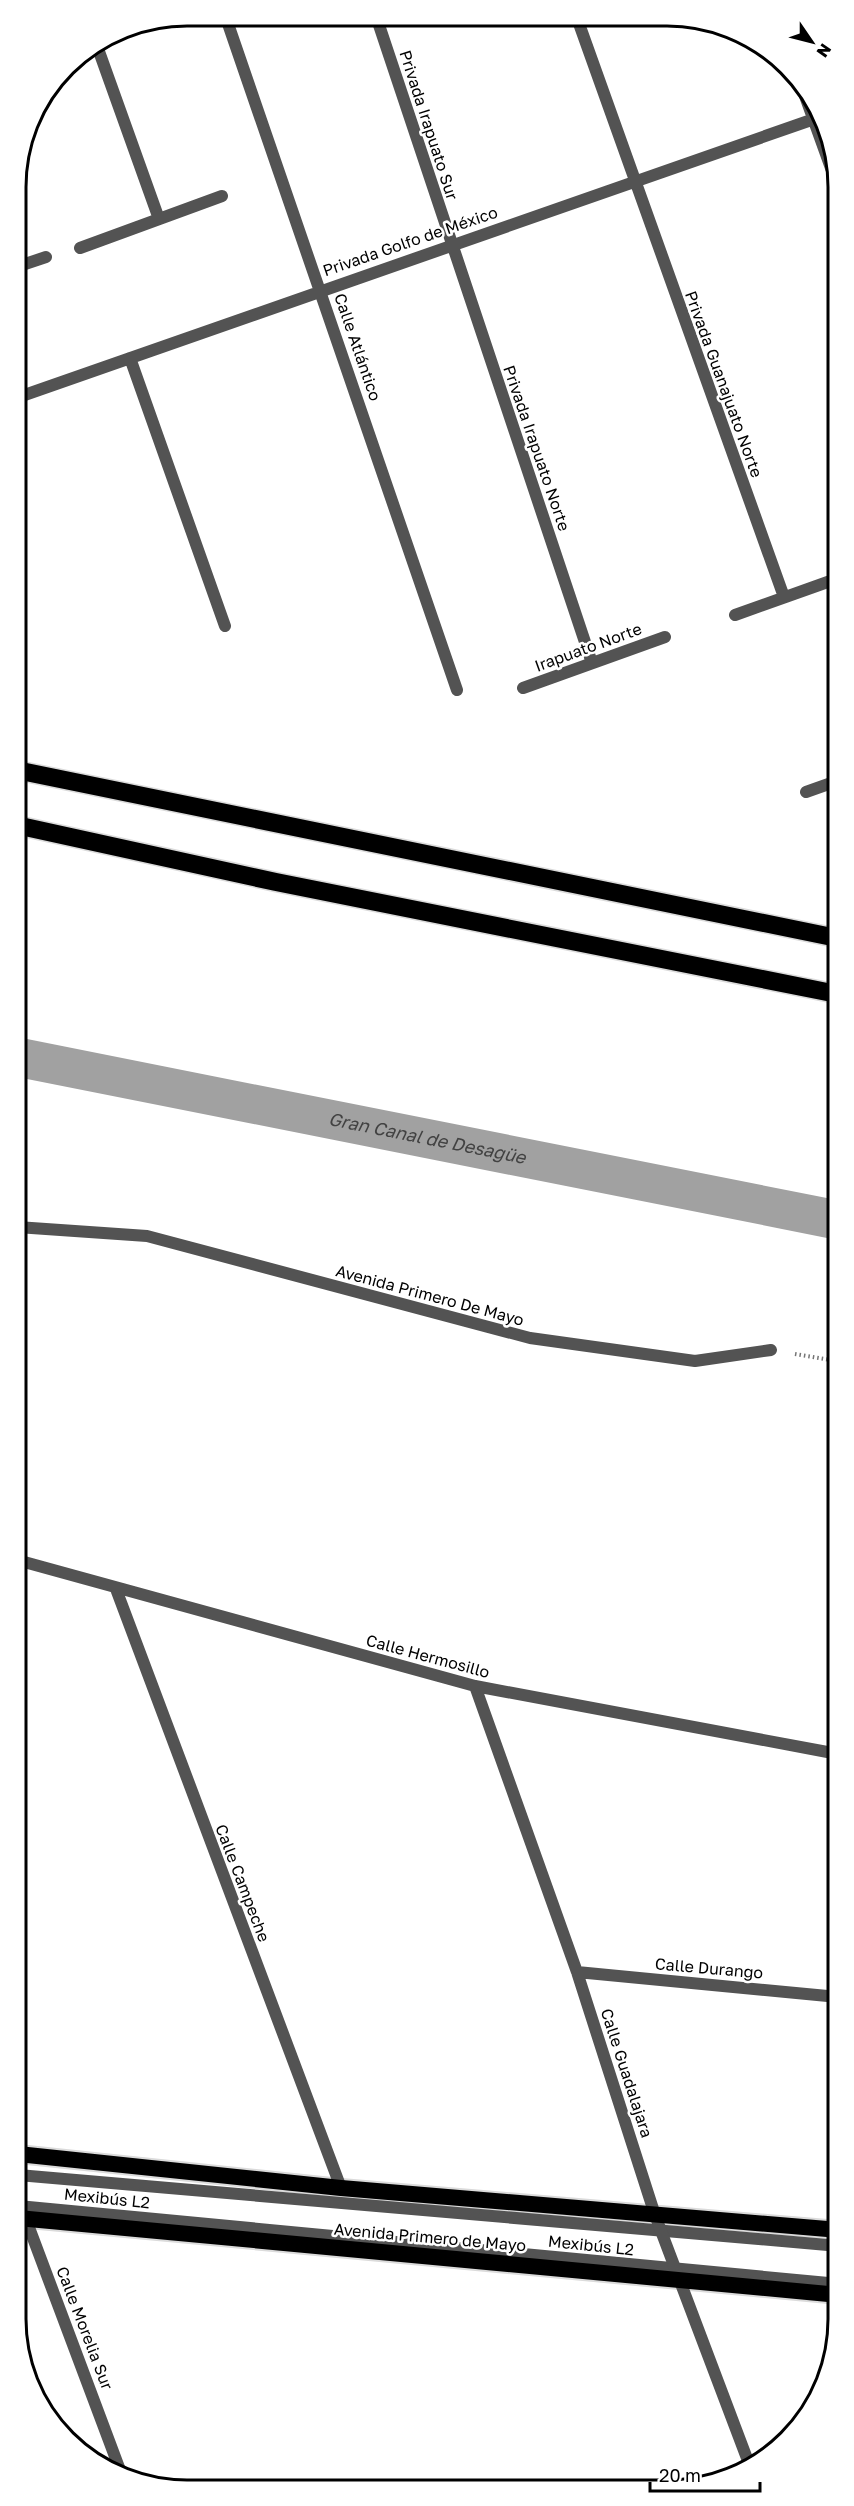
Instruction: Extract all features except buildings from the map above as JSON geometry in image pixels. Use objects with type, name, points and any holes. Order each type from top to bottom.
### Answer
[{"type":"highway","points":[[26,772],[828,936]]},
{"type":"highway","points":[[26,827],[276,882],[828,992]]},
{"type":"highway","points":[[25,2155],[658,2223],[828,2230]]},
{"type":"highway","name":"Avenida Primero de Mayo","points":[[25,2209],[677,2274],[828,2294]]},
{"type":"street","name":"Calle Atlántico","points":[[229,26],[457,690]]},
{"type":"street","name":"Privada Irapuato Sur","points":[[379,26],[450,244]]},
{"type":"street","name":"Privada Guanajuato Norte","points":[[580,26],[784,597]]},
{"type":"street","points":[[99,52],[159,219]]},
{"type":"street","name":"Privada Golfo de México","points":[[26,395],[813,119]]},
{"type":"street","points":[[80,248],[222,196]]},
{"type":"street","name":"Privada Irapuato Norte","points":[[450,244],[592,663]]},
{"type":"street","points":[[26,263],[46,256]]},
{"type":"street","points":[[130,358],[225,626]]},
{"type":"street","points":[[735,615],[828,582]]},
{"type":"street","name":"Irapuato Norte","points":[[523,688],[665,637]]},
{"type":"street","points":[[806,792],[828,784]]},
{"type":"street","name":"Avenida Primero De Mayo","points":[[26,1228],[147,1236],[530,1338],[695,1361],[771,1350]]},
{"type":"street","name":"Calle Hermosillo","points":[[25,1562],[475,1686],[828,1752]]},
{"type":"street","name":"Calle Campeche","points":[[116,1589],[340,2188]]},
{"type":"street","name":"Calle Guadalajara","points":[[475,1686],[577,1972],[658,2223],[747,2459]]},
{"type":"street","name":"Calle Durango","points":[[577,1972],[828,1996]]},
{"type":"street","name":"Mexibús L2","points":[[25,2176],[658,2223],[828,2245]]},
{"type":"street","name":"Calle Morelia Sur","points":[[25,2222],[118,2465]]},
{"type":"street","points":[[677,2274],[828,2283]]},
{"type":"path","points":[[771,1350],[828,1360]]},
{"type":"waterway","name":"Gran Canal de Desagüe","points":[[26,1059],[828,1218]]}]
